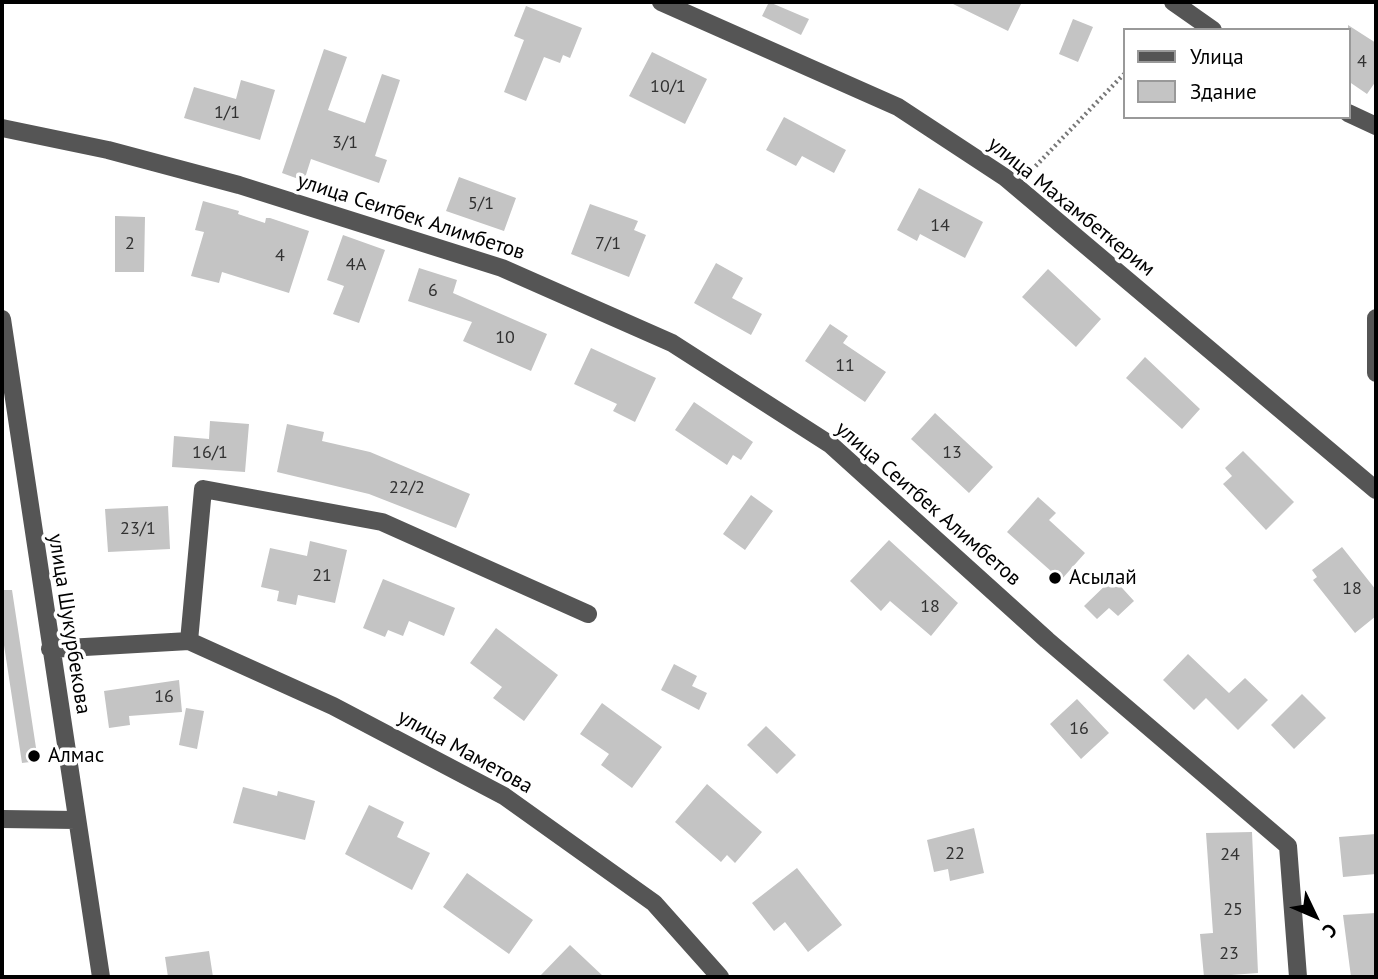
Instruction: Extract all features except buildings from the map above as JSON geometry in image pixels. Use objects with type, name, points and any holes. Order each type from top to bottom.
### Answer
[{"type":"street","name":"улица Махамбеткерим","points":[[661,2],[898,107],[1016,187],[1376,490]]},
{"type":"street","points":[[1173,2],[1210,28]]},
{"type":"street","points":[[1350,114],[1376,126]]},
{"type":"street","name":"улица Сеитбек Алимбетов","points":[[2,128],[108,150],[239,185],[502,268],[672,344],[831,445],[1047,640],[1288,846],[1298,977]]},
{"type":"street","points":[[1376,318],[1376,373]]},
{"type":"street","name":"улица Шукурбекова","points":[[2,319],[8,420],[50,649],[101,977]]},
{"type":"street","points":[[188,641],[203,489],[382,522],[588,614]]},
{"type":"street","name":"улица Маметова","points":[[50,649],[188,641],[333,706],[504,796],[654,903],[720,977]]},
{"type":"street","points":[[2,819],[76,820]]},
{"type":"path","points":[[1016,187],[1122,77]]},
{"type":"place","name":"Асылай","points":[[1055,578]]},
{"type":"place","name":"Алмас","points":[[34,756]]}]
